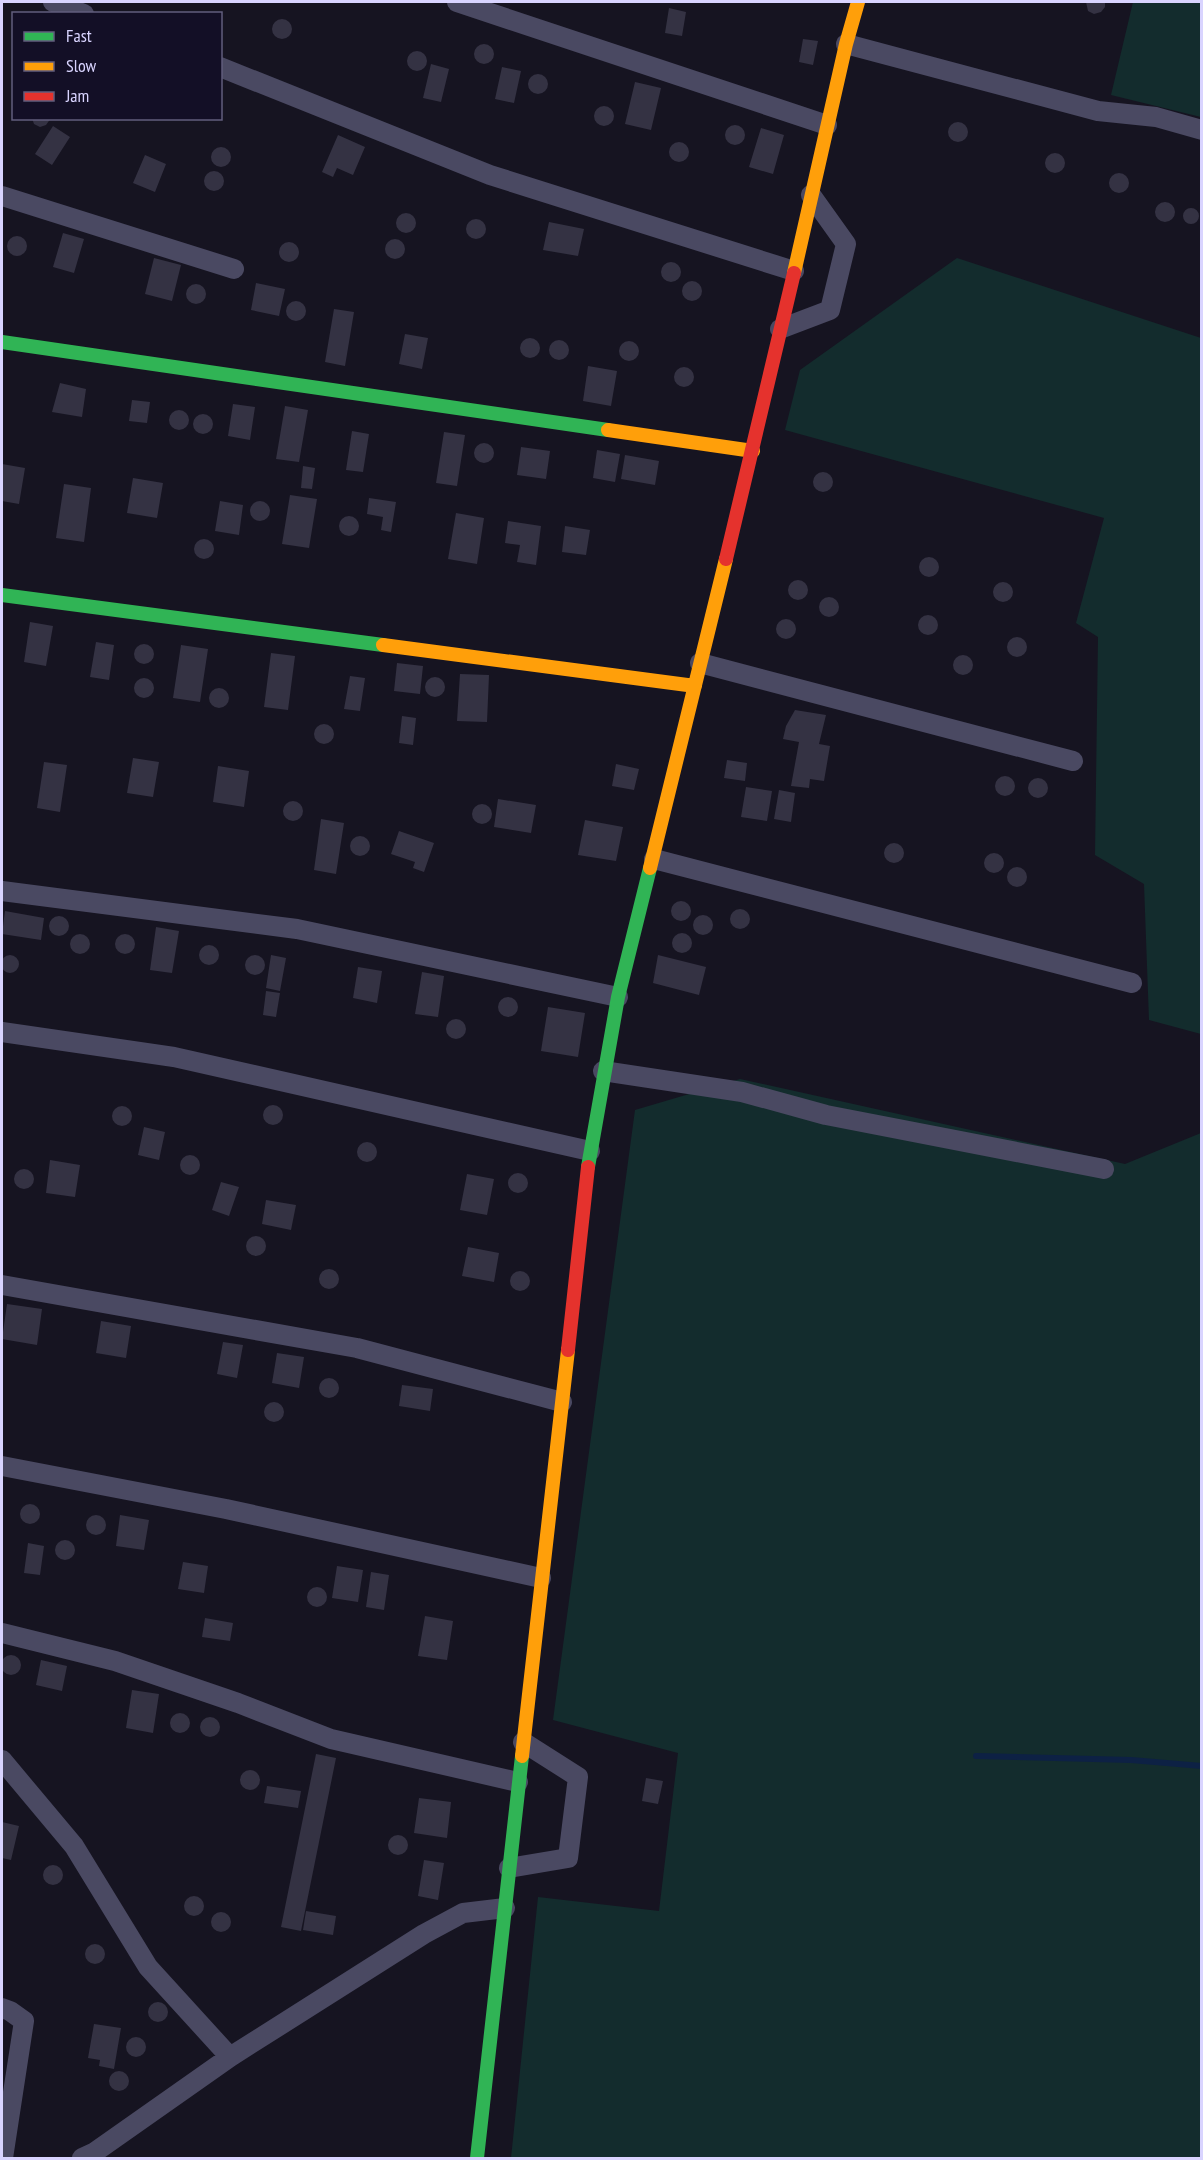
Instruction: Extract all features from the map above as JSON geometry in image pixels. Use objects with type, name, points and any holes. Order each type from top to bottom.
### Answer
[{"type":"main road","points":[[477,2158],[590,1151],[603,1071],[618,998],[753,451],[827,125],[858,2]]},
{"type":"main road","points":[[2,342],[753,451]]},
{"type":"main road","points":[[2,595],[695,686]]},
{"type":"street","points":[[53,2],[79,12]]},
{"type":"street","points":[[457,2],[827,125]]},
{"type":"street","points":[[846,44],[1098,111],[1156,117],[1202,130]]},
{"type":"street","points":[[222,69],[490,176],[794,271]]},
{"type":"street","points":[[2,195],[234,269]]},
{"type":"street","points":[[780,329],[830,310],[846,244],[811,195]]},
{"type":"street","points":[[700,663],[1073,761]]},
{"type":"street","points":[[654,859],[1131,983]]},
{"type":"street","points":[[2,891],[297,929],[618,998]]},
{"type":"street","points":[[2,1032],[174,1057],[590,1151]]},
{"type":"street","points":[[603,1071],[742,1092],[826,1115],[1104,1169]]},
{"type":"street","points":[[2,1285],[357,1348],[562,1402]]},
{"type":"street","points":[[2,1466],[226,1509],[541,1578]]},
{"type":"street","points":[[2,1633],[115,1661],[237,1703],[331,1739],[518,1782]]},
{"type":"street","points":[[509,1868],[568,1858],[578,1777],[523,1742]]},
{"type":"street","points":[[2,1760],[74,1846],[148,1967],[230,2057]]},
{"type":"street","points":[[81,2158],[95,2152],[230,2057],[424,1934],[463,1913],[505,1908]]},
{"type":"street","points":[[2,2008],[24,2021],[3,2158]]},
{"type":"green space","points":[[1133,2],[1201,2],[1201,117],[1111,95]]},
{"type":"green space","points":[[957,258],[1201,338],[1201,1034],[1149,1020],[1144,884],[1095,855],[1098,637],[1076,623],[1104,518],[785,430],[800,370]]},
{"type":"green space","points":[[740,1079],[1125,1164],[1201,1133],[1201,2158],[511,2158],[538,1897],[659,1911],[678,1753],[553,1720],[635,1110]]},
{"type":"building","points":[[1086,2],[1105,2],[1105,7],[1101,12],[1094,14],[1088,11]]},
{"type":"building","points":[[669,8],[686,12],[682,36],[665,33]]},
{"type":"building","points":[[282,19],[289,22],[292,29],[289,36],[282,39],[275,36],[272,29],[275,22]]},
{"type":"building","points":[[803,39],[818,41],[813,65],[799,62]]},
{"type":"building","points":[[484,44],[491,47],[494,54],[491,61],[484,64],[477,61],[474,54],[477,47]]},
{"type":"building","points":[[417,51],[424,54],[427,61],[424,68],[417,71],[410,68],[407,61],[410,54]]},
{"type":"building","points":[[431,64],[449,69],[441,102],[423,98]]},
{"type":"building","points":[[502,67],[521,71],[514,103],[495,99]]},
{"type":"building","points":[[538,74],[545,77],[548,84],[545,91],[538,94],[531,91],[528,84],[531,77]]},
{"type":"building","points":[[635,82],[661,88],[651,130],[625,124]]},
{"type":"building","points":[[604,106],[611,109],[614,116],[611,123],[604,126],[597,123],[594,116],[597,109]]},
{"type":"building","points":[[33,120],[50,120],[46,125],[40,127],[34,124]]},
{"type":"building","points":[[958,122],[965,125],[968,132],[965,139],[958,142],[951,139],[948,132],[951,125]]},
{"type":"building","points":[[735,125],[742,128],[745,135],[742,142],[735,145],[728,142],[725,135],[728,128]]},
{"type":"building","points":[[53,126],[70,137],[52,165],[35,154]]},
{"type":"building","points":[[761,128],[784,135],[773,174],[749,167]]},
{"type":"building","points":[[338,135],[365,147],[353,175],[337,168],[333,177],[322,172]]},
{"type":"building","points":[[679,142],[686,145],[689,152],[686,159],[679,162],[672,159],[669,152],[672,145]]},
{"type":"building","points":[[221,147],[228,150],[231,157],[228,164],[221,167],[214,164],[211,157],[214,150]]},
{"type":"building","points":[[1055,153],[1062,156],[1065,163],[1062,170],[1055,173],[1048,170],[1045,163],[1048,156]]},
{"type":"building","points":[[145,155],[166,164],[155,192],[133,183]]},
{"type":"building","points":[[214,171],[221,174],[224,181],[221,188],[214,191],[207,188],[204,181],[207,174]]},
{"type":"building","points":[[1119,173],[1126,176],[1129,183],[1126,190],[1119,193],[1112,190],[1109,183],[1112,176]]},
{"type":"building","points":[[1165,202],[1172,205],[1175,212],[1172,219],[1165,222],[1158,219],[1155,212],[1158,205]]},
{"type":"building","points":[[1191,208],[1197,210],[1199,216],[1197,222],[1191,224],[1185,222],[1183,216],[1185,210]]},
{"type":"building","points":[[406,213],[413,216],[416,223],[413,230],[406,233],[399,230],[396,223],[399,216]]},
{"type":"building","points":[[476,219],[483,222],[486,229],[483,236],[476,239],[469,236],[466,229],[469,222]]},
{"type":"building","points":[[549,222],[584,229],[578,256],[543,250]]},
{"type":"building","points":[[63,233],[84,239],[74,273],[53,267]]},
{"type":"building","points":[[17,236],[24,239],[27,246],[24,253],[17,256],[10,253],[7,246],[10,239]]},
{"type":"building","points":[[395,239],[402,242],[405,249],[402,256],[395,259],[388,256],[385,249],[388,242]]},
{"type":"building","points":[[289,242],[296,245],[299,252],[296,259],[289,262],[282,259],[279,252],[282,245]]},
{"type":"building","points":[[154,258],[181,265],[172,301],[145,294]]},
{"type":"building","points":[[671,262],[678,265],[681,272],[678,279],[671,282],[664,279],[661,272],[664,265]]},
{"type":"building","points":[[692,281],[699,284],[702,291],[699,298],[692,301],[685,298],[682,291],[685,284]]},
{"type":"building","points":[[256,283],[285,289],[279,316],[251,310]]},
{"type":"building","points":[[196,284],[203,287],[206,294],[203,301],[196,304],[189,301],[186,294],[189,287]]},
{"type":"building","points":[[296,301],[303,304],[306,311],[303,318],[296,321],[289,318],[286,311],[289,304]]},
{"type":"building","points":[[334,309],[354,312],[345,366],[325,362]]},
{"type":"building","points":[[405,334],[428,338],[422,369],[399,364]]},
{"type":"building","points":[[530,338],[537,341],[540,348],[537,355],[530,358],[523,355],[520,348],[523,341]]},
{"type":"building","points":[[559,340],[566,343],[569,350],[566,357],[559,360],[552,357],[549,350],[552,343]]},
{"type":"building","points":[[629,341],[636,344],[639,351],[636,358],[629,361],[622,358],[619,351],[622,344]]},
{"type":"building","points":[[588,366],[617,371],[611,406],[583,401]]},
{"type":"building","points":[[684,367],[691,370],[694,377],[691,384],[684,387],[677,384],[674,377],[677,370]]},
{"type":"building","points":[[60,383],[86,389],[82,417],[52,412]]},
{"type":"building","points":[[132,400],[150,402],[147,423],[129,421]]},
{"type":"building","points":[[233,404],[255,407],[250,440],[228,436]]},
{"type":"building","points":[[285,406],[308,410],[299,462],[276,459]]},
{"type":"building","points":[[179,410],[186,413],[189,420],[186,427],[179,430],[172,427],[169,420],[172,413]]},
{"type":"building","points":[[203,414],[210,417],[213,424],[210,431],[203,434],[196,431],[193,424],[196,417]]},
{"type":"building","points":[[352,431],[369,434],[363,472],[346,470]]},
{"type":"building","points":[[444,432],[465,435],[457,486],[436,483]]},
{"type":"building","points":[[484,443],[491,446],[494,453],[491,460],[484,463],[477,460],[474,453],[477,446]]},
{"type":"building","points":[[521,447],[550,451],[546,479],[517,475]]},
{"type":"building","points":[[597,450],[620,454],[615,482],[593,478]]},
{"type":"building","points":[[625,455],[659,461],[655,485],[621,479]]},
{"type":"building","points":[[2,464],[25,468],[19,504],[2,501]]},
{"type":"building","points":[[303,466],[315,468],[312,489],[301,488]]},
{"type":"building","points":[[823,472],[830,475],[833,482],[830,489],[823,492],[816,489],[813,482],[816,475]]},
{"type":"building","points":[[133,478],[163,483],[157,518],[127,513]]},
{"type":"building","points":[[64,484],[91,488],[84,542],[56,538]]},
{"type":"building","points":[[290,495],[317,499],[309,548],[282,544]]},
{"type":"building","points":[[369,498],[396,502],[391,532],[381,530],[383,517],[367,514]]},
{"type":"building","points":[[220,501],[243,505],[239,535],[215,531]]},
{"type":"building","points":[[260,501],[267,504],[270,511],[267,518],[260,521],[253,518],[250,511],[253,504]]},
{"type":"building","points":[[456,513],[484,518],[477,564],[448,559]]},
{"type":"building","points":[[349,516],[356,519],[359,526],[356,533],[349,536],[342,533],[339,526],[342,519]]},
{"type":"building","points":[[508,521],[541,526],[536,565],[517,562],[520,545],[505,543]]},
{"type":"building","points":[[565,526],[590,530],[586,555],[562,552]]},
{"type":"building","points":[[204,539],[211,542],[214,549],[211,556],[204,559],[197,556],[194,549],[197,542]]},
{"type":"building","points":[[929,557],[936,560],[939,567],[936,574],[929,577],[922,574],[919,567],[922,560]]},
{"type":"building","points":[[798,580],[805,583],[808,590],[805,597],[798,600],[791,597],[788,590],[791,583]]},
{"type":"building","points":[[1003,582],[1010,585],[1013,592],[1010,599],[1003,602],[996,599],[993,592],[996,585]]},
{"type":"building","points":[[829,597],[836,600],[839,607],[836,614],[829,617],[822,614],[819,607],[822,600]]},
{"type":"building","points":[[928,615],[935,618],[938,625],[935,632],[928,635],[921,632],[918,625],[921,618]]},
{"type":"building","points":[[786,619],[793,622],[796,629],[793,636],[786,639],[779,636],[776,629],[779,622]]},
{"type":"building","points":[[30,622],[53,626],[46,666],[24,662]]},
{"type":"building","points":[[1017,637],[1024,640],[1027,647],[1024,654],[1017,657],[1010,654],[1007,647],[1010,640]]},
{"type":"building","points":[[96,642],[114,645],[109,680],[90,677]]},
{"type":"building","points":[[144,644],[151,647],[154,654],[151,661],[144,664],[137,661],[134,654],[137,647]]},
{"type":"building","points":[[181,645],[208,649],[200,702],[173,698]]},
{"type":"building","points":[[271,653],[295,656],[288,710],[264,707]]},
{"type":"building","points":[[963,655],[970,658],[973,665],[970,672],[963,675],[956,672],[953,665],[956,658]]},
{"type":"building","points":[[397,663],[423,666],[420,694],[394,691]]},
{"type":"building","points":[[460,674],[489,675],[487,722],[457,721]]},
{"type":"building","points":[[350,676],[365,678],[360,711],[344,709]]},
{"type":"building","points":[[435,677],[442,680],[445,687],[442,694],[435,697],[428,694],[425,687],[428,680]]},
{"type":"building","points":[[144,678],[151,681],[154,688],[151,695],[144,698],[137,695],[134,688],[137,681]]},
{"type":"building","points":[[219,688],[226,691],[229,698],[226,705],[219,708],[212,705],[209,698],[212,691]]},
{"type":"building","points":[[795,710],[826,715],[819,744],[830,746],[824,781],[810,779],[809,788],[791,786],[799,742],[783,739],[786,726]]},
{"type":"building","points":[[402,716],[416,718],[413,745],[399,743]]},
{"type":"building","points":[[324,724],[331,727],[334,734],[331,741],[324,744],[317,741],[314,734],[317,727]]},
{"type":"building","points":[[133,758],[159,762],[153,797],[127,793]]},
{"type":"building","points":[[727,760],[747,763],[745,781],[724,778]]},
{"type":"building","points":[[44,762],[67,765],[60,812],[37,808]]},
{"type":"building","points":[[616,764],[639,769],[634,790],[612,786]]},
{"type":"building","points":[[218,766],[249,771],[244,807],[213,802]]},
{"type":"building","points":[[1005,776],[1012,779],[1015,786],[1012,793],[1005,796],[998,793],[995,786],[998,779]]},
{"type":"building","points":[[1038,778],[1045,781],[1048,788],[1045,795],[1038,798],[1031,795],[1028,788],[1031,781]]},
{"type":"building","points":[[746,787],[772,791],[767,821],[741,817]]},
{"type":"building","points":[[779,790],[795,793],[791,822],[774,819]]},
{"type":"building","points":[[498,799],[536,805],[531,833],[494,827]]},
{"type":"building","points":[[293,801],[300,804],[303,811],[300,818],[293,821],[286,818],[283,811],[286,804]]},
{"type":"building","points":[[482,804],[489,807],[492,814],[489,821],[482,824],[475,821],[472,814],[475,807]]},
{"type":"building","points":[[321,819],[344,823],[336,874],[314,870]]},
{"type":"building","points":[[585,820],[623,827],[616,861],[578,855]]},
{"type":"building","points":[[399,831],[434,843],[424,872],[413,868],[415,862],[391,854]]},
{"type":"building","points":[[360,836],[367,839],[370,846],[367,853],[360,856],[353,853],[350,846],[353,839]]},
{"type":"building","points":[[894,843],[901,846],[904,853],[901,860],[894,863],[887,860],[884,853],[887,846]]},
{"type":"building","points":[[994,853],[1001,856],[1004,863],[1001,870],[994,873],[987,870],[984,863],[987,856]]},
{"type":"building","points":[[1017,867],[1024,870],[1027,877],[1024,884],[1017,887],[1010,884],[1007,877],[1010,870]]},
{"type":"building","points":[[681,901],[688,904],[691,911],[688,918],[681,921],[674,918],[671,911],[674,904]]},
{"type":"building","points":[[740,909],[747,912],[750,919],[747,926],[740,929],[733,926],[730,919],[733,912]]},
{"type":"building","points":[[5,911],[44,918],[41,940],[2,934]]},
{"type":"building","points":[[703,915],[710,918],[713,925],[710,932],[703,935],[696,932],[693,925],[696,918]]},
{"type":"building","points":[[59,916],[66,919],[69,926],[66,933],[59,936],[52,933],[49,926],[52,919]]},
{"type":"building","points":[[156,927],[179,931],[172,973],[150,970]]},
{"type":"building","points":[[682,933],[689,936],[692,943],[689,950],[682,953],[675,950],[672,943],[675,936]]},
{"type":"building","points":[[80,934],[87,937],[90,944],[87,951],[80,954],[73,951],[70,944],[73,937]]},
{"type":"building","points":[[125,934],[132,937],[135,944],[132,951],[125,954],[118,951],[115,944],[118,937]]},
{"type":"building","points":[[209,945],[216,948],[219,955],[216,962],[209,965],[202,962],[199,955],[202,948]]},
{"type":"building","points":[[6,955],[14,955],[19,960],[17,971],[6,973],[1,968],[1,960]]},
{"type":"building","points":[[255,955],[262,958],[265,965],[262,972],[255,975],[248,972],[245,965],[248,958]]},
{"type":"building","points":[[271,955],[286,958],[280,991],[266,988]]},
{"type":"building","points":[[658,955],[706,967],[699,995],[653,983]]},
{"type":"building","points":[[358,967],[382,971],[377,1003],[353,998]]},
{"type":"building","points":[[422,972],[444,976],[438,1017],[415,1014]]},
{"type":"building","points":[[266,991],[280,993],[276,1017],[263,1015]]},
{"type":"building","points":[[508,997],[515,1000],[518,1007],[515,1014],[508,1017],[501,1014],[498,1007],[501,1000]]},
{"type":"building","points":[[548,1007],[585,1013],[578,1057],[541,1051]]},
{"type":"building","points":[[456,1019],[463,1022],[466,1029],[463,1036],[456,1039],[449,1036],[446,1029],[449,1022]]},
{"type":"building","points":[[273,1105],[280,1108],[283,1115],[280,1122],[273,1125],[266,1122],[263,1115],[266,1108]]},
{"type":"building","points":[[122,1106],[129,1109],[132,1116],[129,1123],[122,1126],[115,1123],[112,1116],[115,1109]]},
{"type":"building","points":[[144,1127],[165,1132],[159,1160],[138,1155]]},
{"type":"building","points":[[367,1142],[374,1145],[377,1152],[374,1159],[367,1162],[360,1159],[357,1152],[360,1145]]},
{"type":"building","points":[[190,1155],[197,1158],[200,1165],[197,1172],[190,1175],[183,1172],[180,1165],[183,1158]]},
{"type":"building","points":[[50,1160],[80,1165],[75,1197],[46,1193]]},
{"type":"building","points":[[24,1169],[31,1172],[34,1179],[31,1186],[24,1189],[17,1186],[14,1179],[17,1172]]},
{"type":"building","points":[[518,1173],[525,1176],[528,1183],[525,1190],[518,1193],[511,1190],[508,1183],[511,1176]]},
{"type":"building","points":[[467,1174],[494,1179],[487,1215],[460,1210]]},
{"type":"building","points":[[221,1182],[239,1187],[229,1216],[212,1210]]},
{"type":"building","points":[[266,1200],[296,1205],[291,1230],[262,1224]]},
{"type":"building","points":[[256,1236],[263,1239],[266,1246],[263,1253],[256,1256],[249,1253],[246,1246],[249,1239]]},
{"type":"building","points":[[468,1247],[499,1253],[494,1282],[462,1276]]},
{"type":"building","points":[[329,1269],[336,1272],[339,1279],[336,1286],[329,1289],[322,1286],[319,1279],[322,1272]]},
{"type":"building","points":[[520,1271],[527,1274],[530,1281],[527,1288],[520,1291],[513,1288],[510,1281],[513,1274]]},
{"type":"building","points":[[7,1304],[42,1309],[37,1345],[2,1339]]},
{"type":"building","points":[[101,1321],[131,1326],[126,1358],[96,1353]]},
{"type":"building","points":[[223,1342],[243,1345],[237,1378],[217,1374]]},
{"type":"building","points":[[277,1353],[304,1357],[299,1388],[272,1383]]},
{"type":"building","points":[[329,1378],[336,1381],[339,1388],[336,1395],[329,1398],[322,1395],[319,1388],[322,1381]]},
{"type":"building","points":[[402,1385],[433,1389],[430,1411],[399,1406]]},
{"type":"building","points":[[274,1402],[281,1405],[284,1412],[281,1419],[274,1422],[267,1419],[264,1412],[267,1405]]},
{"type":"building","points":[[30,1504],[37,1507],[40,1514],[37,1521],[30,1524],[23,1521],[20,1514],[23,1507]]},
{"type":"building","points":[[96,1515],[103,1518],[106,1525],[103,1532],[96,1535],[89,1532],[86,1525],[89,1518]]},
{"type":"building","points":[[120,1515],[149,1520],[144,1550],[116,1546]]},
{"type":"building","points":[[65,1540],[72,1543],[75,1550],[72,1557],[65,1560],[58,1557],[55,1550],[58,1543]]},
{"type":"building","points":[[28,1543],[44,1546],[40,1575],[24,1573]]},
{"type":"building","points":[[183,1562],[208,1566],[204,1593],[178,1589]]},
{"type":"building","points":[[337,1566],[363,1570],[358,1602],[332,1598]]},
{"type":"building","points":[[371,1572],[389,1575],[384,1610],[366,1607]]},
{"type":"building","points":[[317,1587],[324,1590],[327,1597],[324,1604],[317,1607],[310,1604],[307,1597],[310,1590]]},
{"type":"building","points":[[425,1616],[453,1621],[447,1660],[418,1656]]},
{"type":"building","points":[[205,1618],[233,1623],[230,1641],[202,1637]]},
{"type":"building","points":[[11,1655],[18,1658],[21,1665],[18,1672],[11,1675],[4,1672],[1,1665],[4,1658]]},
{"type":"building","points":[[41,1660],[67,1666],[62,1691],[36,1685]]},
{"type":"building","points":[[132,1690],[159,1694],[153,1733],[126,1728]]},
{"type":"building","points":[[180,1713],[187,1716],[190,1723],[187,1730],[180,1733],[173,1730],[170,1723],[173,1716]]},
{"type":"building","points":[[210,1717],[217,1720],[220,1727],[217,1734],[210,1737],[203,1734],[200,1727],[203,1720]]},
{"type":"building","points":[[316,1754],[336,1758],[301,1931],[281,1927]]},
{"type":"building","points":[[250,1770],[257,1773],[260,1780],[257,1787],[250,1790],[243,1787],[240,1780],[243,1773]]},
{"type":"building","points":[[646,1778],[663,1781],[658,1804],[642,1801]]},
{"type":"building","points":[[267,1786],[301,1791],[298,1808],[264,1803]]},
{"type":"building","points":[[419,1798],[451,1802],[447,1838],[414,1833]]},
{"type":"building","points":[[2,1822],[19,1826],[11,1860],[2,1858]]},
{"type":"building","points":[[398,1835],[405,1838],[408,1845],[405,1852],[398,1855],[391,1852],[388,1845],[391,1838]]},
{"type":"building","points":[[424,1860],[444,1863],[438,1900],[418,1896]]},
{"type":"building","points":[[53,1865],[60,1868],[63,1875],[60,1882],[53,1885],[46,1882],[43,1875],[46,1868]]},
{"type":"building","points":[[194,1896],[201,1899],[204,1906],[201,1913],[194,1916],[187,1913],[184,1906],[187,1899]]},
{"type":"building","points":[[306,1911],[336,1916],[333,1935],[303,1930]]},
{"type":"building","points":[[221,1912],[228,1915],[231,1922],[228,1929],[221,1932],[214,1929],[211,1922],[214,1915]]},
{"type":"building","points":[[95,1944],[102,1947],[105,1954],[102,1961],[95,1964],[88,1961],[85,1954],[88,1947]]},
{"type":"building","points":[[158,2002],[165,2005],[168,2012],[165,2019],[158,2022],[151,2019],[148,2012],[151,2005]]},
{"type":"building","points":[[94,2024],[121,2028],[114,2069],[99,2066],[100,2060],[88,2058]]},
{"type":"building","points":[[136,2037],[143,2040],[146,2047],[143,2054],[136,2057],[129,2054],[126,2047],[129,2040]]},
{"type":"building","points":[[119,2071],[126,2074],[129,2081],[126,2088],[119,2091],[112,2088],[109,2081],[112,2074]]},
{"type":"waterway","points":[[976,1756],[1131,1760],[1202,1766]]},
{"type":"traffic: fast","points":[[2,342],[608,430]]},
{"type":"traffic: fast","points":[[2,595],[383,645]]},
{"type":"traffic: fast","points":[[588,1167],[618,997],[650,868]]},
{"type":"traffic: fast","points":[[477,2158],[522,1756]]},
{"type":"traffic: slow","points":[[794,273],[846,44],[858,2]]},
{"type":"traffic: slow","points":[[608,430],[753,451]]},
{"type":"traffic: slow","points":[[650,868],[726,559]]},
{"type":"traffic: slow","points":[[383,645],[695,686]]},
{"type":"traffic: slow","points":[[522,1756],[568,1350]]},
{"type":"traffic: jam","points":[[726,559],[794,273]]},
{"type":"traffic: jam","points":[[568,1350],[588,1167]]}]
